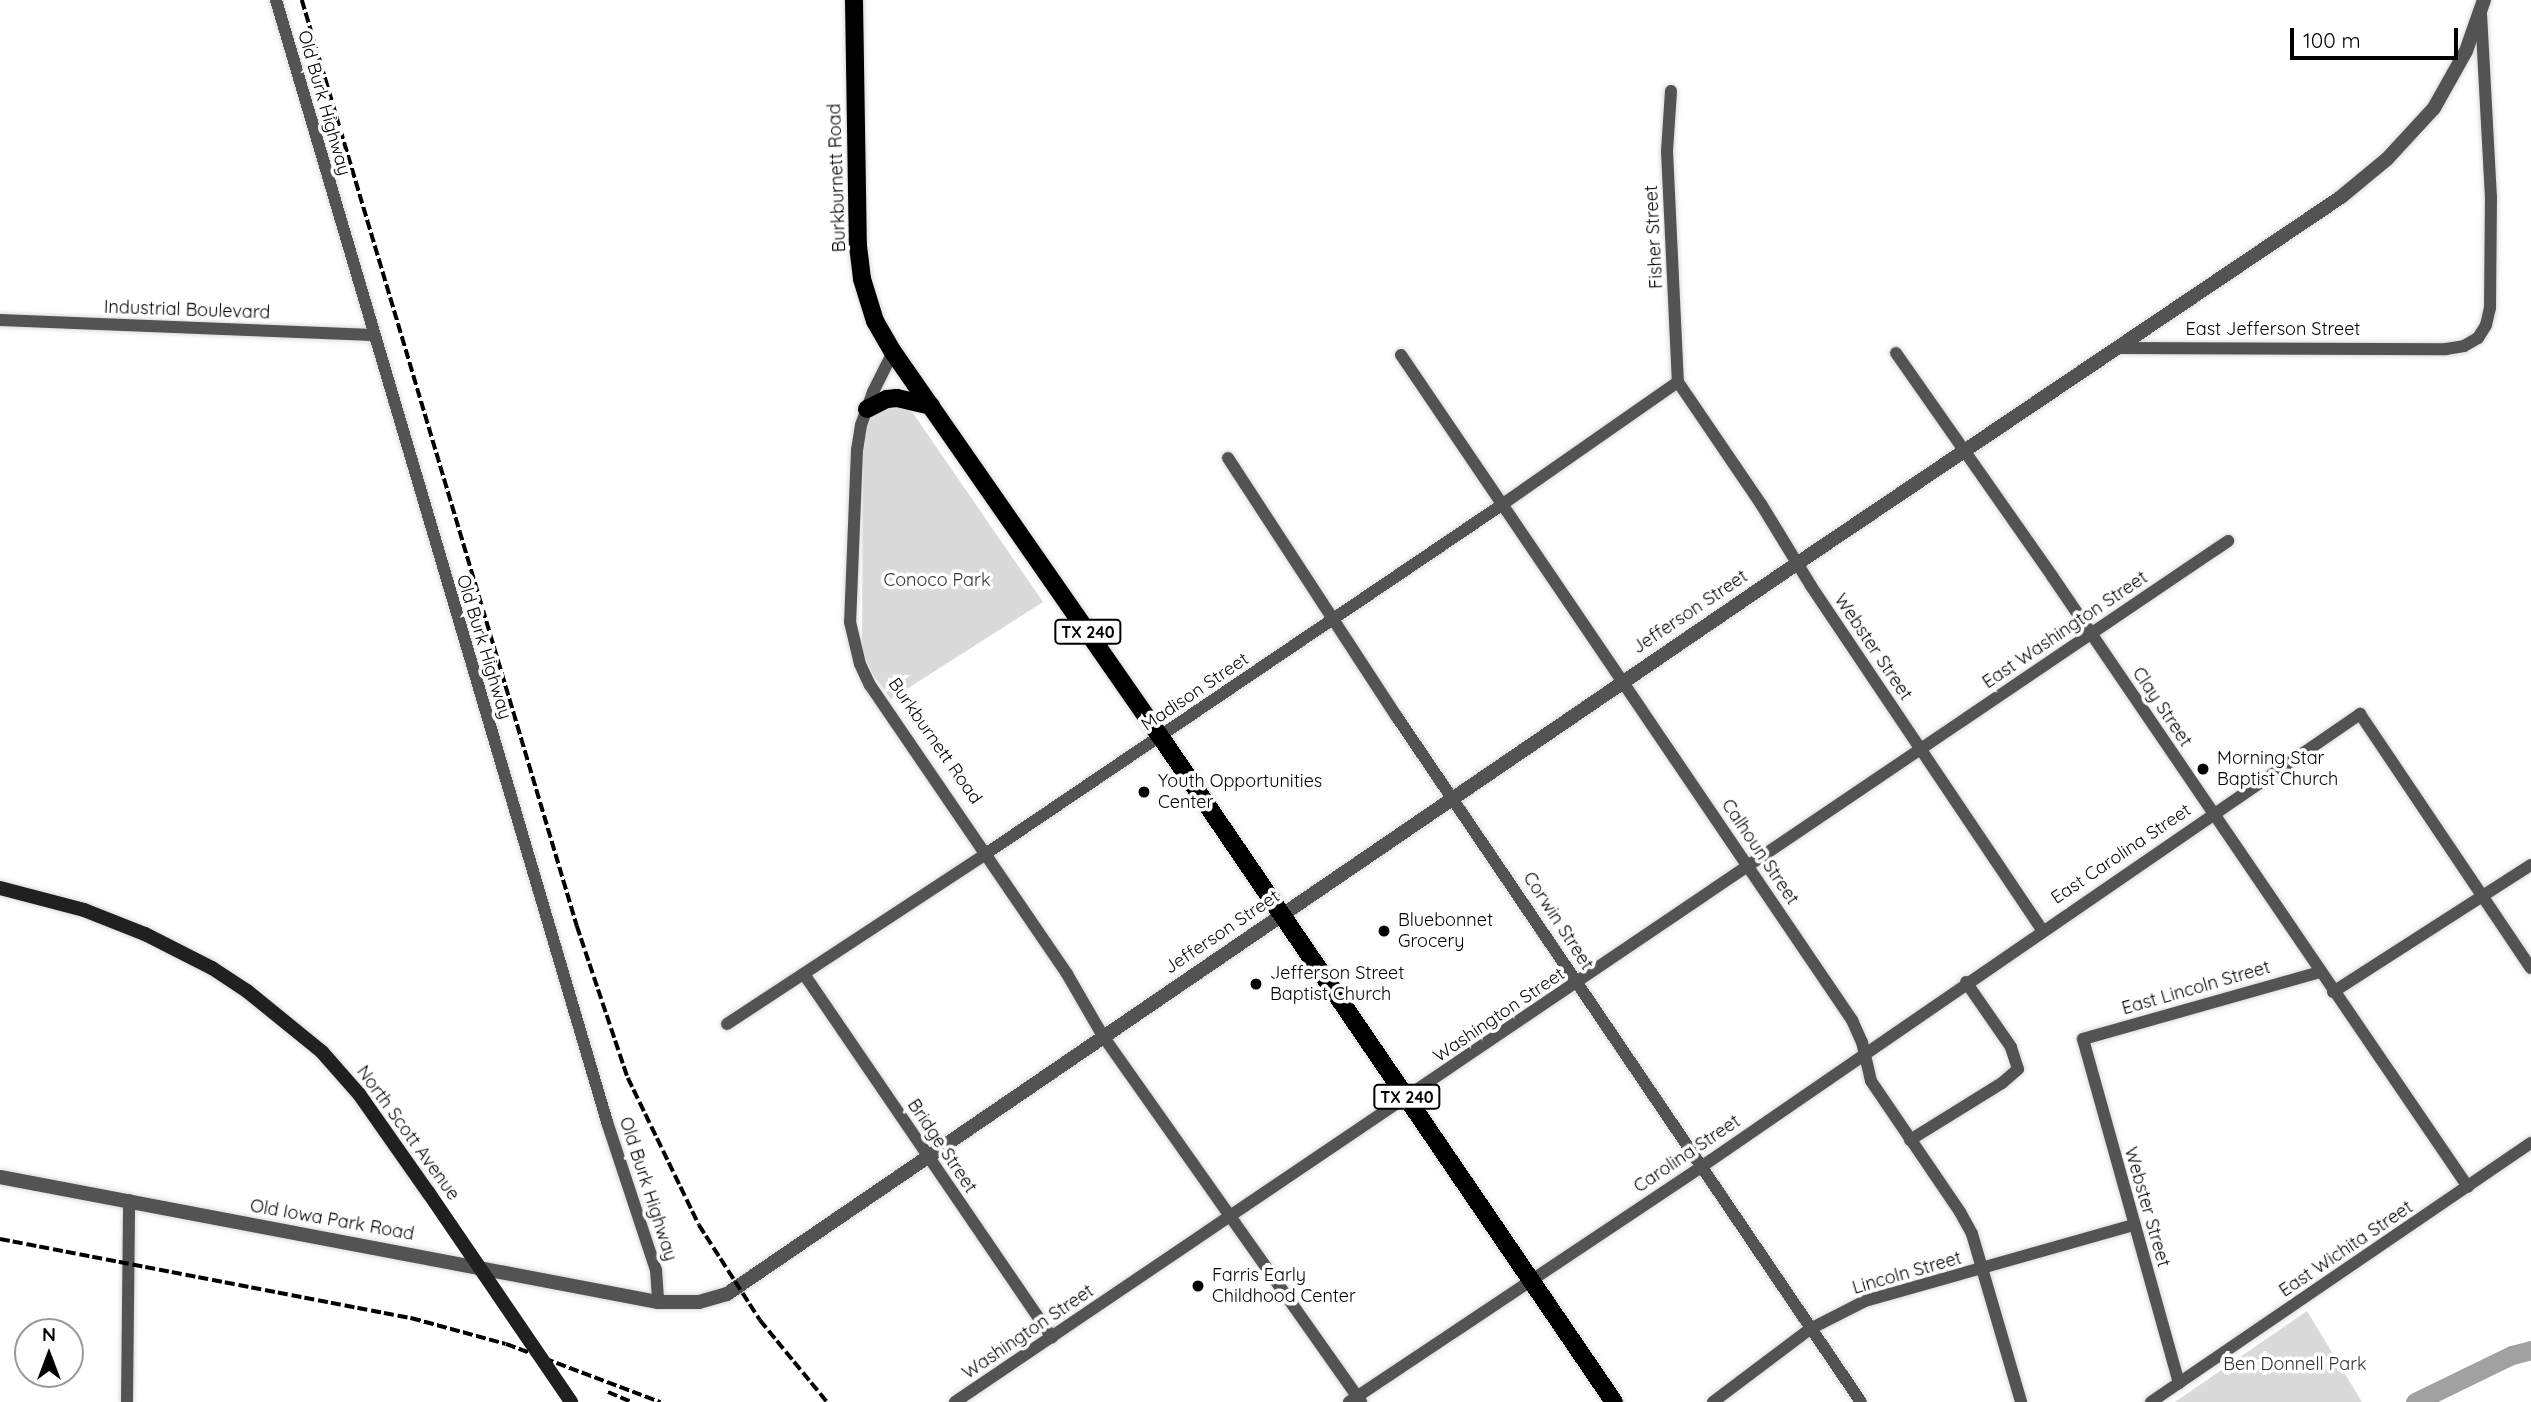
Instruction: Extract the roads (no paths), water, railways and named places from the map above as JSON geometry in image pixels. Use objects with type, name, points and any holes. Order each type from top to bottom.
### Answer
[{"type":"main road","name":"Burkburnett Road","points":[[854,0],[858,229],[862,279],[876,321],[893,352]]},
{"type":"main road","name":"TX 240","points":[[893,352],[1160,736],[1614,1402]]},
{"type":"main road","points":[[867,409],[887,399],[897,398],[931,407]]},
{"type":"main road","name":"North Scott Avenue","points":[[0,888],[75,907],[145,934],[212,968],[247,991],[322,1052],[359,1094],[571,1402]]},
{"type":"street","name":"Old Burk Highway","points":[[276,0],[607,1122],[656,1270],[658,1302]]},
{"type":"street","points":[[1798,563],[2290,233],[2387,159],[2434,108],[2466,51],[2482,4]]},
{"type":"street","name":"East Jefferson Street","points":[[2117,348],[2446,349],[2464,346],[2478,338],[2486,325],[2490,307],[2491,198],[2482,4]]},
{"type":"street","name":"Fisher Street","points":[[1671,92],[1667,151],[1678,382]]},
{"type":"street","name":"Industrial Boulevard","points":[[0,320],[373,335]]},
{"type":"street","name":"Burkburnett Road","points":[[893,352],[867,409],[857,450],[850,622],[853,647],[870,685],[987,853],[1067,974],[1103,1036],[1356,1400]]},
{"type":"street","name":"Clay Street","points":[[1896,353],[2091,633],[2319,972],[2468,1187]]},
{"type":"street","name":"Calhoun Street","points":[[1401,355],[1852,1020],[1871,1081],[1961,1212],[1983,1269],[2021,1402]]},
{"type":"street","name":"Madison Street","points":[[727,1024],[987,853],[1503,504],[1678,382]]},
{"type":"street","name":"Webster Street","points":[[1678,382],[2042,930]]},
{"type":"street","name":"Corwin Street","points":[[1228,458],[1332,620],[1861,1402]]},
{"type":"street","name":"East Washington Street","points":[[1921,749],[2228,541]]},
{"type":"street","name":"Jefferson Street","points":[[658,1302],[699,1302],[727,1294],[1798,563]]},
{"type":"street","name":"East Carolina Street","points":[[2042,930],[2360,713],[2481,897]]},
{"type":"street","name":"Washington Street","points":[[955,1402],[1921,749]]},
{"type":"street","points":[[2333,992],[2531,865]]},
{"type":"street","points":[[2481,897],[2531,968]]},
{"type":"street","name":"Carolina Street","points":[[1356,1400],[1701,1167],[2042,930]]},
{"type":"street","name":"East Lincoln Street","points":[[2083,1039],[2319,972]]},
{"type":"street","name":"Bridge Street","points":[[804,974],[1052,1338]]},
{"type":"street","points":[[1910,1140],[2002,1083],[2018,1069],[2011,1047],[1966,982]]},
{"type":"street","name":"Webster Street","points":[[2083,1039],[2179,1383]]},
{"type":"street","name":"East Wichita Street","points":[[2151,1402],[2531,1143]]},
{"type":"street","name":"Old Iowa Park Road","points":[[0,1177],[658,1302]]},
{"type":"street","points":[[127,1402],[129,1200]]},
{"type":"street","name":"Lincoln Street","points":[[1713,1402],[1810,1329],[1866,1301],[2133,1225]]},
{"type":"waterway","points":[[2415,1402],[2512,1355],[2531,1350]]},
{"type":"railway","points":[[302,0],[577,926],[628,1078],[699,1225],[760,1320],[827,1402]]},
{"type":"railway","points":[[0,1239],[411,1318],[506,1344],[660,1402]]},
{"type":"railway","points":[[608,1392],[632,1402]]},
{"type":"place","name":"Morning Star Baptist Church","points":[[2203,769]]},
{"type":"place","name":"Youth Opportunities Center","points":[[1144,792]]},
{"type":"place","name":"Bluebonnet Grocery","points":[[1384,931]]},
{"type":"place","name":"Jefferson Street Baptist Church","points":[[1256,984]]},
{"type":"place","name":"Farris Early Childhood Center","points":[[1198,1286]]},
{"type":"park label","name":"Conoco Park","points":[[937,580]]},
{"type":"park label","name":"Ben Donnell Park","points":[[2295,1364]]}]
